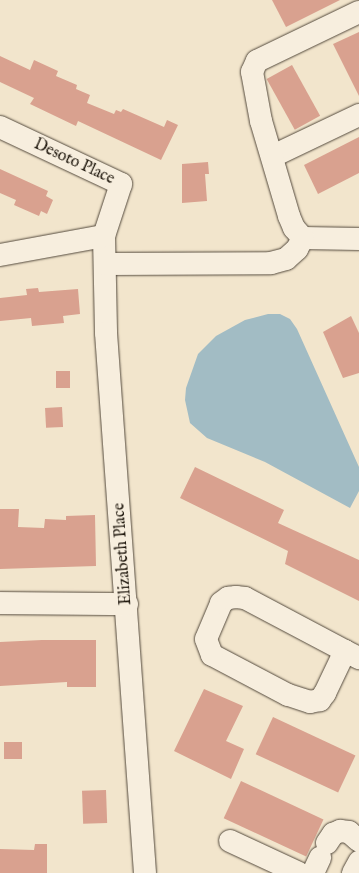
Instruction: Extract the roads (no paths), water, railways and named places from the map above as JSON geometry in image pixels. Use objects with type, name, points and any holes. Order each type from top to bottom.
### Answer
[{"type":"street","points":[[302,238],[294,228],[289,216],[273,156],[261,121],[253,84],[254,66],[257,61],[359,12]]},
{"type":"street","points":[[273,156],[359,115]]},
{"type":"street","name":"Desoto Place","points":[[0,128],[121,184],[104,236]]},
{"type":"street","points":[[0,255],[104,236]]},
{"type":"street","name":"Elizabeth Place","points":[[104,236],[106,264],[106,333],[145,873]]},
{"type":"street","points":[[302,238],[359,239]]},
{"type":"street","points":[[106,264],[271,264],[286,259],[297,249],[302,238]]},
{"type":"street","points":[[236,597],[245,598],[352,655],[320,700],[310,702],[288,695],[212,654],[206,639],[221,603],[228,598],[236,597]]},
{"type":"street","points":[[0,603],[126,604]]},
{"type":"street","points":[[320,858],[333,834],[340,831],[358,835]]},
{"type":"street","points":[[230,841],[299,873]]},
{"type":"street","points":[[353,873],[359,862]]},
{"type":"water","points":[[268,314],[280,314],[290,319],[297,329],[359,467],[359,491],[350,508],[265,462],[207,438],[190,423],[185,400],[186,388],[198,354],[216,336],[245,320]]}]
